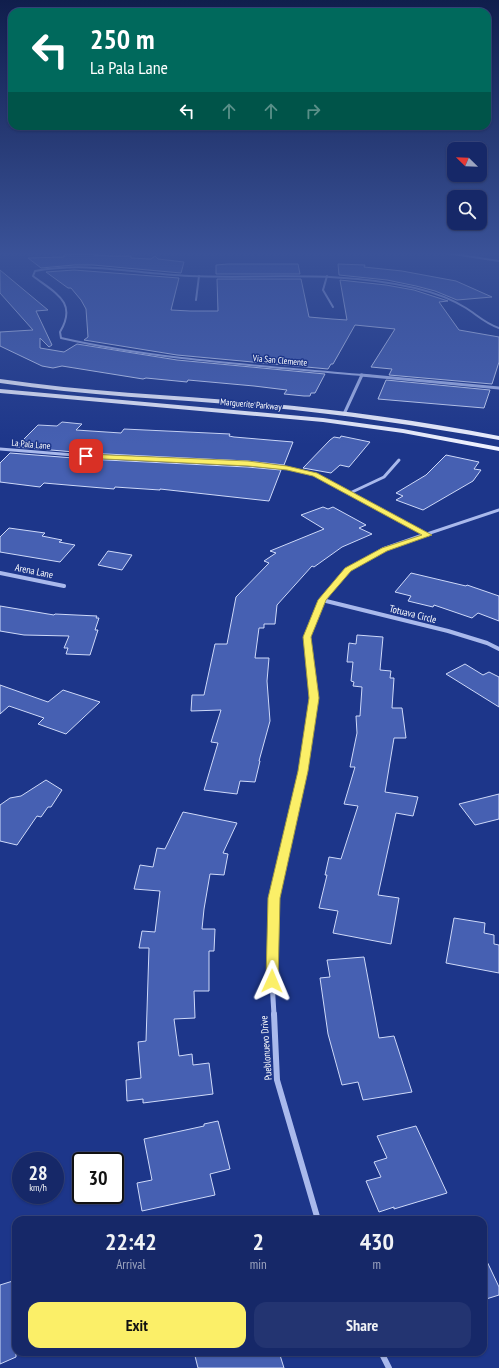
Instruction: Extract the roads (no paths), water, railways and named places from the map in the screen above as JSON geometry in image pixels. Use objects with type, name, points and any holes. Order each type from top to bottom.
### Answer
[{"type":"main road","name":"Marguerite Parkway","points":[[0,382],[106,393],[263,405],[344,414],[406,422],[499,438]]},
{"type":"main road","name":"Marguerite Parkway","points":[[0,391],[340,422],[403,431],[499,449]]},
{"type":"main road","points":[[340,422],[344,414]]},
{"type":"street","name":"Via San Clemente","points":[[67,317],[66,324],[60,332],[61,338],[98,346],[194,359],[499,388]]},
{"type":"street","points":[[477,317],[489,326],[499,328]]},
{"type":"street","points":[[344,414],[362,375]]},
{"type":"street","name":"La Pala Lane","points":[[0,449],[86,456],[248,464],[287,468],[315,475],[428,535]]},
{"type":"street","points":[[350,493],[384,477],[399,460]]},
{"type":"street","name":"Pueblonuevo Drive","points":[[317,1216],[277,1080],[272,981],[274,898],[303,771],[314,698],[307,637],[322,600],[348,570],[384,549],[499,510]]},
{"type":"street","name":"Arena Lane","points":[[0,573],[64,586]]},
{"type":"street","name":"Totuava Circle","points":[[322,600],[448,631],[487,643],[499,649]]},
{"type":"street","points":[[383,1356],[389,1368]]}]
